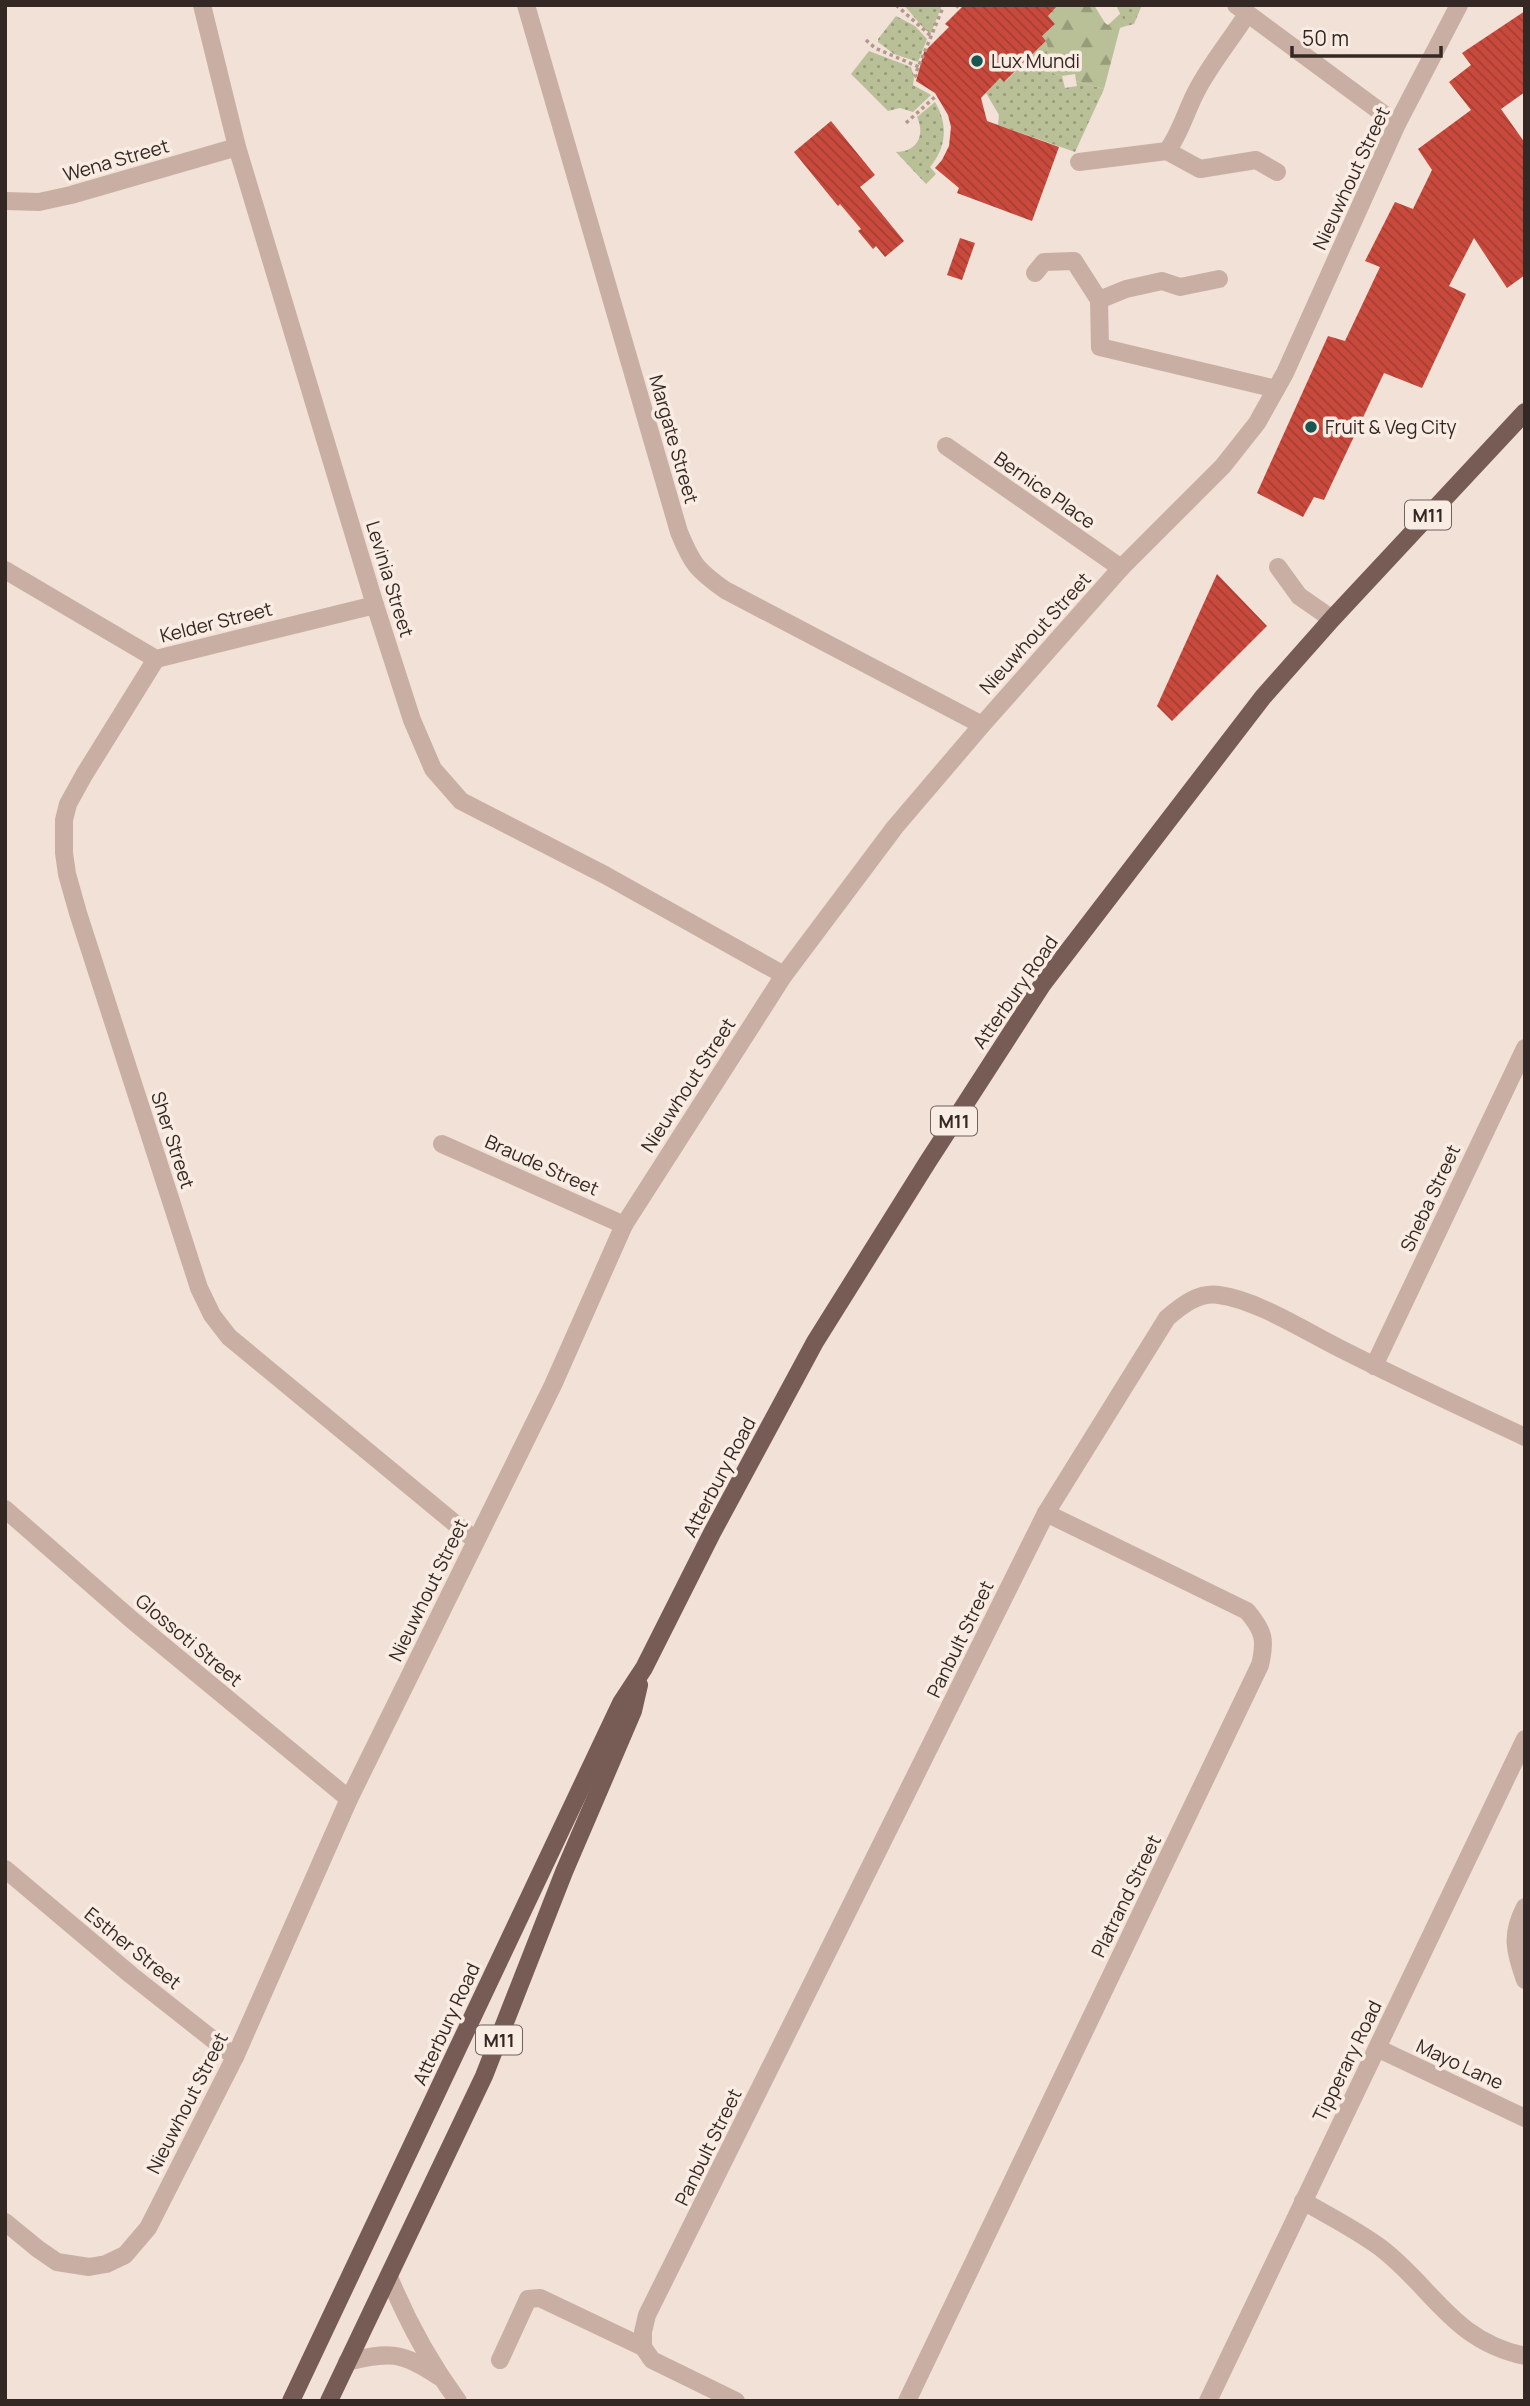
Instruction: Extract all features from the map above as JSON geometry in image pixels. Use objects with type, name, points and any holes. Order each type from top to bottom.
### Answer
[{"type":"main road","name":"Atterbury Road","points":[[291,2401],[621,1703],[644,1668],[712,1533],[815,1342],[926,1163],[1042,985],[1263,697],[1525,412]]},
{"type":"main road","name":"Atterbury Road","points":[[329,2401],[484,2076],[564,1872],[633,1711],[644,1668]]},
{"type":"street","name":"Levinia Street","points":[[202,5],[237,147],[375,605],[422,748],[433,769],[461,800],[605,875],[785,975]]},
{"type":"street","name":"Margate Street","points":[[526,5],[679,532],[689,556],[701,573],[724,590],[982,724]]},
{"type":"street","name":"Nieuwhout Street","points":[[5,2222],[57,2262],[89,2267],[116,2260],[141,2239],[235,2057],[349,1799],[553,1385],[624,1225],[785,975],[895,827],[982,724],[1121,568],[1242,444],[1257,424],[1276,389],[1398,124],[1459,5]]},
{"type":"street","points":[[1167,151],[1175,141],[1195,93],[1224,51],[1241,9],[1398,124]]},
{"type":"street","name":"Wena Street","points":[[5,201],[39,202],[71,195],[237,147]]},
{"type":"street","points":[[1079,162],[1167,151],[1200,169],[1256,160],[1277,172]]},
{"type":"street","points":[[1035,272],[1044,262],[1074,261],[1099,300],[1100,347],[1276,389]]},
{"type":"street","points":[[1099,300],[1126,289],[1162,281],[1180,287],[1219,279]]},
{"type":"street","name":"Bernice Place","points":[[946,446],[1121,568]]},
{"type":"street","points":[[1278,567],[1299,596],[1332,619]]},
{"type":"street","name":"Kelder Street","points":[[5,570],[156,659],[375,605]]},
{"type":"street","name":"Sher Street","points":[[156,659],[68,804],[64,853],[78,913],[199,1288],[212,1315],[229,1337],[475,1540]]},
{"type":"street","name":"Sheba Street","points":[[1374,1366],[1525,1048]]},
{"type":"street","name":"Braude Street","points":[[442,1144],[624,1225]]},
{"type":"street","name":"Panbult Street","points":[[643,2347],[647,2315],[1046,1513],[1167,1318],[1186,1302],[1201,1296],[1217,1295],[1250,1304],[1525,1437]]},
{"type":"street","name":"Glossoti Street","points":[[5,1509],[132,1619],[349,1799]]},
{"type":"street","name":"Platrand Street","points":[[907,2401],[1260,1665],[1263,1652],[1264,1637],[1247,1611],[1046,1513]]},
{"type":"street","name":"Tipperary Road","points":[[1208,2401],[1377,2048],[1517,1775],[1522,1750]]},
{"type":"street","name":"Esther Street","points":[[5,1869],[131,1975],[235,2057]]},
{"type":"street","points":[[1525,1907],[1516,1954],[1525,1980]]},
{"type":"street","name":"Mayo Lane","points":[[1377,2048],[1525,2118]]},
{"type":"street","points":[[1303,2201],[1382,2249],[1460,2326],[1479,2340],[1525,2356]]},
{"type":"street","points":[[389,2277],[409,2322],[441,2378],[458,2401]]},
{"type":"street","points":[[500,2360],[528,2299],[534,2297],[643,2347],[652,2360],[704,2394],[736,2401]]},
{"type":"street","points":[[347,2362],[391,2354],[417,2362],[441,2378]]},
{"type":"path","points":[[896,5],[931,37]]},
{"type":"path","points":[[917,77],[915,75],[944,5]]},
{"type":"path","points":[[866,40],[875,48],[919,67]]},
{"type":"path","points":[[906,123],[937,95]]},
{"type":"green space","points":[[904,5],[942,5],[931,33],[925,30]]},
{"type":"green space","points":[[1058,5],[1094,5],[1108,25],[1121,13],[1126,26],[1120,28],[1104,89],[1076,81],[1075,74],[1062,76],[1043,70],[1047,45],[1042,36],[1055,24],[1048,16]]},
{"type":"green space","points":[[1116,5],[1142,5],[1134,24],[1126,26]]},
{"type":"green space","points":[[896,16],[915,26],[927,39],[918,62],[894,54],[878,42]]},
{"type":"green space","points":[[1046,41],[1048,51],[1043,70],[1062,76],[1065,88],[1077,86],[1076,81],[1104,89],[1075,152],[998,125],[999,115],[986,93],[1000,78],[1005,82]]},
{"type":"green space","points":[[869,51],[911,67],[913,85],[931,95],[913,112],[900,108],[888,111],[851,74]]},
{"type":"green space","points":[[935,102],[942,119],[944,135],[940,152],[930,167],[936,174],[926,184],[896,152],[914,146],[920,136],[917,117]]},
{"type":"building","points":[[964,5],[1058,5],[1048,16],[1055,24],[1042,36],[1046,41],[1004,82],[1000,78],[981,98],[987,121],[1059,147],[1032,221],[957,193],[959,188],[935,168],[949,146],[951,127],[948,115],[935,93],[916,81],[924,52],[949,27],[945,24]]},
{"type":"building","points":[[1525,11],[1525,92],[1501,109],[1525,143],[1525,275],[1507,288],[1474,238],[1449,286],[1466,294],[1422,388],[1384,373],[1324,500],[1314,497],[1303,517],[1257,493],[1328,336],[1345,341],[1380,267],[1365,261],[1395,202],[1413,209],[1432,170],[1418,149],[1471,110],[1449,82],[1471,65],[1462,53]]},
{"type":"building","points":[[831,121],[875,175],[860,187],[904,241],[885,257],[876,246],[873,249],[858,231],[861,229],[840,204],[838,206],[794,152]]},
{"type":"building","points":[[960,238],[975,243],[962,280],[947,275]]},
{"type":"building","points":[[1217,574],[1267,626],[1172,721],[1157,706]]},
{"type":"place","name":"Lux Mundi","points":[[977,61]]},
{"type":"place","name":"Fruit & Veg City","points":[[1311,427]]}]
